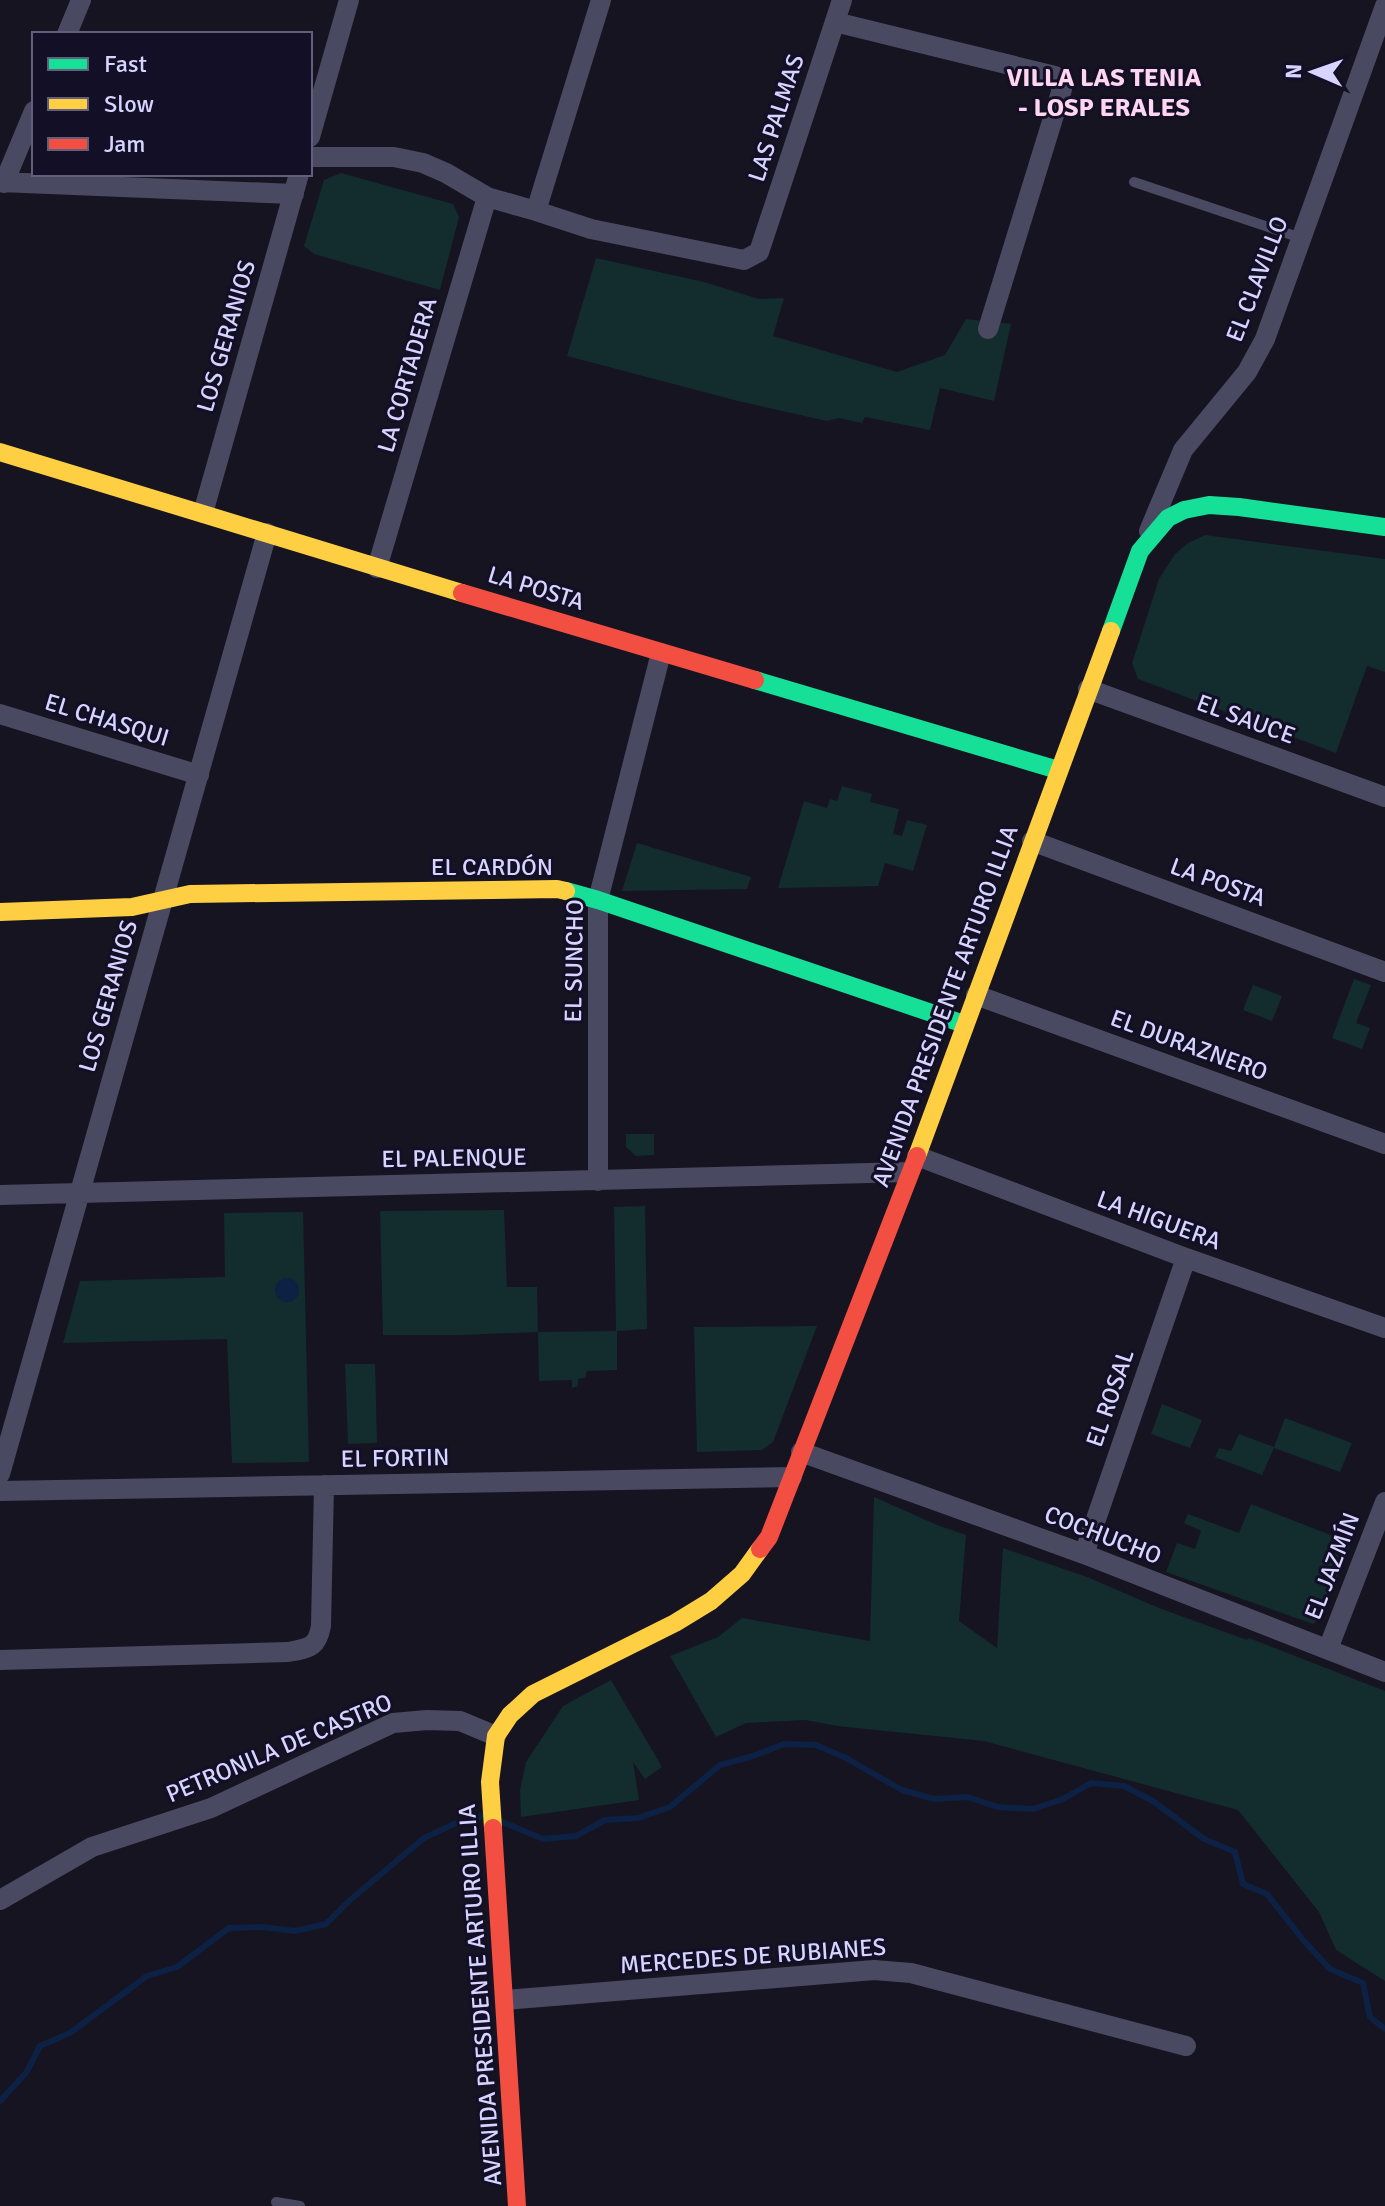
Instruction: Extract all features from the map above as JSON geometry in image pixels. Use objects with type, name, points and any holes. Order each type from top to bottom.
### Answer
[{"type":"main road","name":"LA POSTA","points":[[0,452],[377,568],[1058,770]]},
{"type":"main road","name":"AVENIDA PRESIDENTE ARTURO ILLIA","points":[[792,1477],[913,1164],[1140,551],[1168,518],[1184,510],[1209,505],[1385,527]]},
{"type":"main road","name":"EL CARDÓN","points":[[0,912],[132,907],[190,894],[557,889],[598,900],[964,1024]]},
{"type":"main road","points":[[496,1736],[510,1715],[533,1694],[675,1623],[711,1601],[742,1574],[769,1537],[792,1477]]},
{"type":"main road","name":"AVENIDA PRESIDENTE ARTURO ILLIA","points":[[496,1736],[490,1782],[517,2206]]},
{"type":"street","points":[[68,32],[81,0]]},
{"type":"street","points":[[312,130],[349,0]]},
{"type":"street","points":[[312,157],[394,157],[423,163],[487,197],[536,211],[601,0]]},
{"type":"street","name":"LAS PALMAS","points":[[536,211],[591,229],[744,260],[759,252],[842,0]]},
{"type":"street","name":"EL CLAVILLO","points":[[1140,551],[1183,450],[1247,372],[1265,339],[1385,6]]},
{"type":"street","points":[[835,22],[1055,76],[1062,89],[988,329]]},
{"type":"street","points":[[32,115],[2,182],[294,194]]},
{"type":"street","name":"LOS GERANIOS","points":[[203,513],[298,176]]},
{"type":"street","name":"LA CORTADERA","points":[[377,568],[487,197]]},
{"type":"street","name":"LOS GERANIOS","points":[[0,1474],[267,533]]},
{"type":"street","name":"EL SUNCHO","points":[[598,1181],[598,900],[661,653]]},
{"type":"street","name":"EL SAUCE","points":[[1088,689],[1385,797]]},
{"type":"street","name":"EL CHASQUI","points":[[0,714],[199,775]]},
{"type":"street","name":"LA POSTA","points":[[1032,841],[1385,972]]},
{"type":"street","name":"EL DURAZNERO","points":[[976,995],[1385,1144]]},
{"type":"street","name":"EL PALENQUE","points":[[0,1195],[598,1181],[913,1164]]},
{"type":"street","name":"LA HIGUERA","points":[[913,1164],[1385,1328]]},
{"type":"street","name":"EL ROSAL","points":[[1084,1554],[1186,1258]]},
{"type":"street","name":"COCHUCHO","points":[[801,1452],[1084,1554],[1385,1672]]},
{"type":"street","name":"EL FORTIN","points":[[0,1491],[792,1477]]},
{"type":"street","points":[[0,1660],[288,1652],[309,1648],[319,1639],[321,1626],[324,1485]]},
{"type":"street","name":"EL JAZMÍN","points":[[1328,1649],[1385,1502]]},
{"type":"street","name":"PETRONILA DE CASTRO","points":[[0,1900],[92,1847],[211,1808],[393,1723],[460,1721],[496,1736]]},
{"type":"street","name":"MERCEDES DE RUBIANES","points":[[505,2000],[874,1970],[911,1973],[1186,2046]]},
{"type":"lane","points":[[1134,182],[1301,238]]},
{"type":"lane","points":[[276,2202],[300,2206]]},
{"type":"green space","points":[[341,173],[453,204],[459,217],[440,290],[314,254],[304,246],[324,180]]},
{"type":"green space","points":[[596,258],[704,282],[759,299],[784,298],[773,336],[897,372],[945,355],[966,319],[1011,324],[994,401],[940,388],[930,430],[865,417],[862,423],[839,418],[827,421],[567,356]]},
{"type":"green space","points":[[1205,535],[1385,559],[1385,672],[1367,666],[1336,753],[1138,679],[1132,663],[1159,579],[1175,554]]},
{"type":"green space","points":[[842,786],[872,794],[870,802],[899,809],[893,834],[902,836],[907,820],[927,825],[913,871],[885,863],[878,886],[778,888],[804,801],[827,808],[830,799],[837,801]]},
{"type":"green space","points":[[637,843],[751,877],[747,889],[622,891]]},
{"type":"green space","points":[[1354,979],[1371,985],[1356,1023],[1370,1028],[1362,1049],[1332,1038]]},
{"type":"green space","points":[[1253,985],[1282,996],[1272,1021],[1243,1010]]},
{"type":"green space","points":[[626,1134],[654,1134],[654,1155],[636,1156],[626,1147]]},
{"type":"green space","points":[[645,1206],[647,1329],[617,1331],[617,1370],[587,1371],[585,1378],[578,1379],[578,1386],[572,1388],[572,1380],[539,1381],[538,1332],[616,1331],[614,1207]]},
{"type":"green space","points":[[504,1210],[507,1287],[537,1287],[538,1332],[383,1335],[380,1211]]},
{"type":"green space","points":[[303,1212],[309,1462],[232,1463],[227,1339],[63,1343],[80,1281],[225,1277],[224,1213]]},
{"type":"green space","points":[[817,1326],[773,1442],[762,1450],[697,1452],[694,1327]]},
{"type":"green space","points":[[345,1364],[375,1364],[377,1443],[348,1444]]},
{"type":"green space","points":[[1162,1404],[1202,1420],[1190,1448],[1151,1434]]},
{"type":"green space","points":[[1285,1418],[1352,1443],[1340,1472],[1274,1448],[1262,1475],[1215,1457],[1219,1448],[1231,1451],[1239,1434],[1274,1447]]},
{"type":"green space","points":[[874,1497],[966,1535],[959,1621],[997,1648],[1003,1548],[1385,1691],[1385,1981],[1336,1950],[1319,1912],[1238,1810],[984,1741],[806,1720],[746,1723],[716,1737],[670,1656],[718,1637],[742,1618],[870,1641]]},
{"type":"green space","points":[[1251,1504],[1351,1543],[1319,1620],[1313,1624],[1166,1572],[1177,1543],[1195,1549],[1201,1531],[1184,1523],[1188,1514],[1239,1533]]},
{"type":"green space","points":[[611,1680],[662,1767],[645,1779],[633,1762],[639,1800],[521,1817],[520,1790],[526,1762],[563,1706]]},
{"type":"water","points":[[282,1278],[292,1278],[299,1285],[299,1295],[292,1302],[282,1302],[275,1295],[275,1285]]},
{"type":"waterway","points":[[500,1821],[543,1839],[576,1836],[605,1820],[638,1818],[670,1807],[720,1765],[784,1744],[816,1745],[902,1790],[934,1799],[967,1797],[998,1807],[1033,1809],[1063,1799],[1091,1783],[1124,1786],[1153,1801],[1204,1839],[1235,1852],[1243,1884],[1267,1894],[1330,1969],[1363,1983],[1370,2017],[1385,2029]]},
{"type":"waterway","points":[[0,2101],[26,2073],[40,2046],[70,2033],[147,1976],[177,1967],[229,1928],[262,1927],[295,1931],[326,1924],[424,1838],[454,1824],[486,1815]]},
{"type":"traffic: fast","points":[[1111,631],[1140,551],[1168,518],[1184,510],[1209,505],[1239,507],[1385,527]]},
{"type":"traffic: fast","points":[[755,680],[1058,770]]},
{"type":"traffic: fast","points":[[566,891],[964,1024]]},
{"type":"traffic: slow","points":[[0,452],[462,593]]},
{"type":"traffic: slow","points":[[917,1156],[1111,631]]},
{"type":"traffic: slow","points":[[0,912],[132,907],[190,894],[566,891]]},
{"type":"traffic: slow","points":[[493,1828],[490,1782],[496,1736],[510,1715],[533,1694],[675,1623],[711,1601],[742,1574],[760,1549]]},
{"type":"traffic: jam","points":[[462,593],[755,680]]},
{"type":"traffic: jam","points":[[760,1549],[769,1537],[917,1156]]},
{"type":"traffic: jam","points":[[493,1828],[517,2206]]},
{"type":"district","name":"VILLA LAS TENIA - LOSP ERALES","points":[[1104,92]]}]
